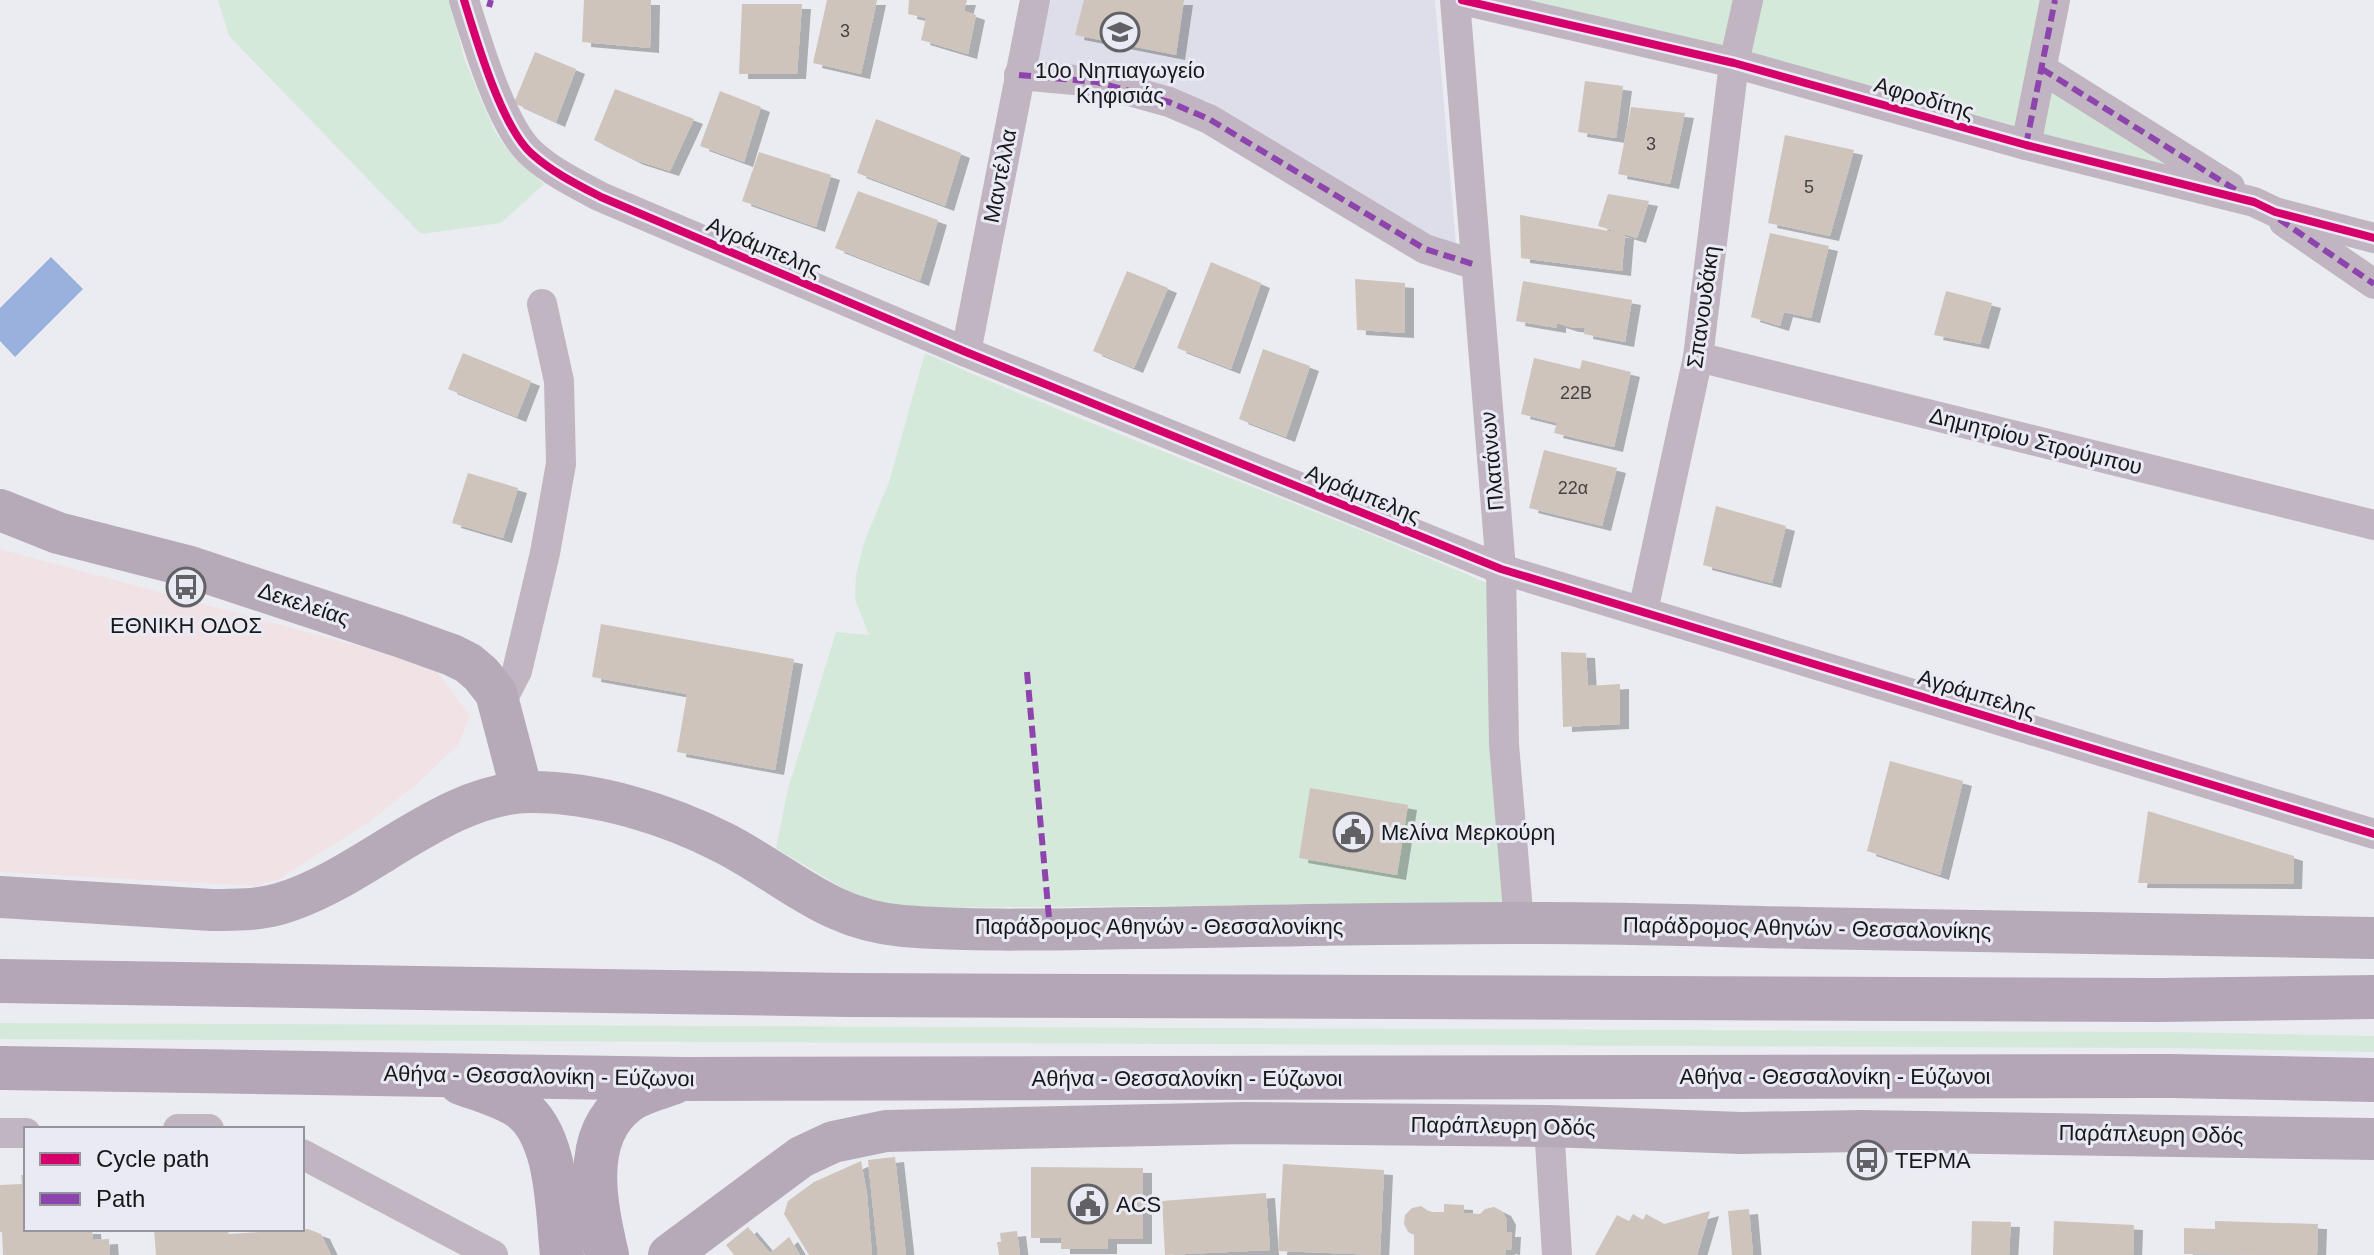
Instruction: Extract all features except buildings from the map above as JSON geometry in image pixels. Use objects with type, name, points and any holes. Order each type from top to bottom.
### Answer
[{"type":"highway","points":[[0,981],[848,995],[2159,1000],[2374,997]]},
{"type":"highway","name":"Αθήνα - Θεσσαλονίκη - Εύζωνοι","points":[[0,1068],[685,1079],[2170,1076],[2374,1080]]},
{"type":"highway","points":[[428,1073],[505,1099],[522,1109],[536,1125],[546,1144],[552,1168],[562,1255]]},
{"type":"highway","points":[[607,1255],[597,1194],[596,1163],[600,1139],[611,1118],[627,1101],[685,1079]]},
{"type":"main road","name":"Δεκελείας","points":[[0,510],[58,533],[187,566],[452,655],[481,674],[496,693],[522,792]]},
{"type":"main road","name":"Παράδρομος Αθηνών - Θεσσαλονίκης","points":[[0,897],[212,910],[245,910],[277,905],[319,887],[440,819],[474,804],[522,792],[607,801],[696,830],[751,858],[852,918],[875,924],[910,927],[1050,929],[1519,923],[2374,938]]},
{"type":"main road","name":"Παράπλευρη Οδός","points":[[669,1255],[801,1157],[833,1142],[886,1131],[1245,1123],[1549,1126],[1741,1133],[1861,1131],[2374,1139]]},
{"type":"street","name":"Αγράμπελης","points":[[464,0],[480,51],[512,127],[529,152],[557,174],[601,197],[966,352],[1501,569],[2374,834]]},
{"type":"street","name":"Μαντέλλα","points":[[966,352],[1035,0]]},
{"type":"street","name":"Πλατάνων","points":[[1455,0],[1501,569],[1504,744],[1519,923]]},
{"type":"street","name":"Αφροδίτης","points":[[1462,0],[1734,63],[2026,145],[2254,202],[2275,212],[2374,238]]},
{"type":"street","name":"Σπανουδάκη","points":[[1643,611],[1698,357],[1734,63],[1748,0]]},
{"type":"street","points":[[2026,145],[2055,0]]},
{"type":"street","points":[[2042,69],[2254,202],[2374,284]]},
{"type":"street","points":[[1019,75],[1097,82],[1169,102],[1209,119],[1425,249],[1476,265]]},
{"type":"street","points":[[500,704],[517,671],[545,553],[561,464],[559,381],[542,304]]},
{"type":"street","name":"Δημητρίου Στρούμπου","points":[[1698,357],[2374,525]]},
{"type":"street","points":[[1549,1126],[1557,1255]]},
{"type":"street","points":[[0,1133],[24,1133]]},
{"type":"street","points":[[304,1155],[493,1255]]},
{"type":"shaded area","points":[[1051,0],[1435,0],[1456,245],[1426,239],[1208,101],[1035,65]]},
{"type":"shaded area","points":[[0,549],[433,666],[470,716],[458,745],[417,784],[369,822],[279,879],[256,886],[0,872]]},
{"type":"green space","points":[[218,0],[449,0],[465,61],[495,132],[514,158],[544,184],[501,223],[421,234],[229,36]]},
{"type":"green space","points":[[1461,0],[2055,0],[2042,69],[2254,202]]},
{"type":"green space","points":[[925,353],[1487,583],[1504,903],[893,908],[849,892],[776,848],[788,789],[836,632],[869,635],[855,599],[856,574],[865,540],[889,482]]},
{"type":"green space","points":[[0,1023],[2169,1032],[2374,1036],[2374,1052],[2172,1048],[0,1039]]},
{"type":"water","points":[[51,257],[83,289],[15,357],[0,341],[0,308]]},
{"type":"marked path","points":[[489,7],[491,0]]},
{"type":"marked path","points":[[2026,145],[2055,0]]},
{"type":"marked path","points":[[2042,69],[2239,192]]},
{"type":"marked path","points":[[1019,75],[1097,82],[1169,102],[1209,119],[1425,249],[1476,265]]},
{"type":"marked path","points":[[2279,219],[2374,284]]},
{"type":"marked path","points":[[1027,672],[1050,929]]},
{"type":"cycle path","points":[[464,0],[491,82],[521,142],[548,166],[601,197],[966,352],[1501,569],[2374,834]]},
{"type":"cycle path","points":[[1462,0],[1734,63],[2026,145],[2254,202],[2275,212],[2374,238]]},
{"type":"place","name":"10ο Νηπιαγωγείο Κηφισιάς","points":[[1120,32]]},
{"type":"place","name":"ΕΘΝΙΚΗ ΟΔΟΣ","points":[[186,587]]},
{"type":"place","name":"Μελίνα Μερκούρη","points":[[1353,832]]},
{"type":"place","name":"ΤΕΡΜΑ","points":[[1867,1160]]},
{"type":"place","name":"ACS","points":[[1088,1204]]}]
